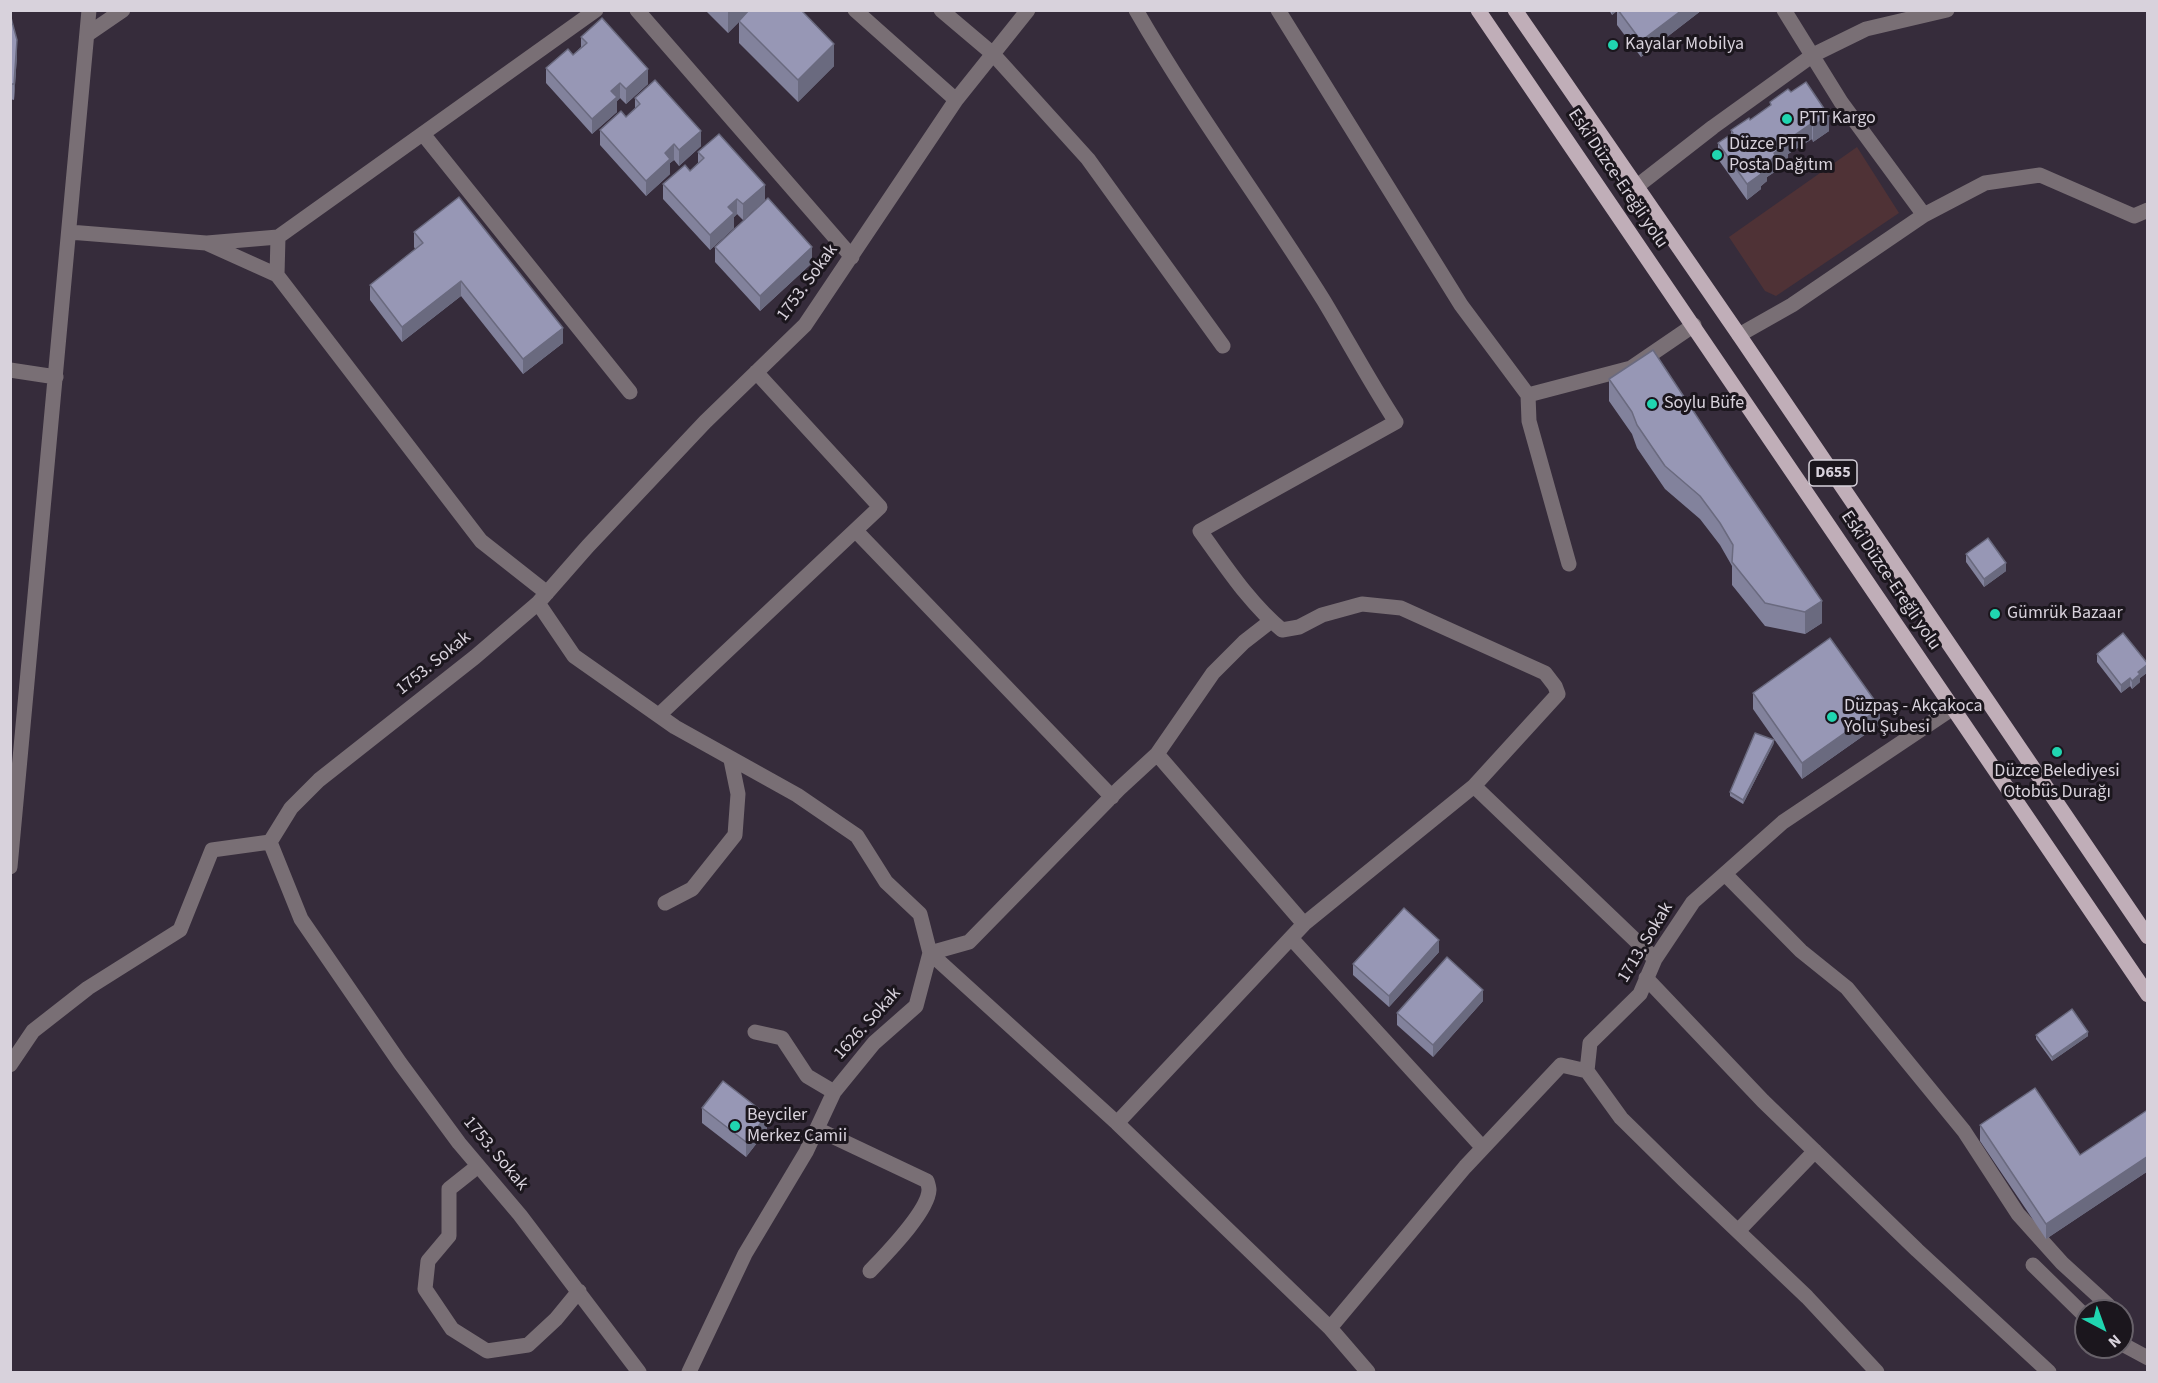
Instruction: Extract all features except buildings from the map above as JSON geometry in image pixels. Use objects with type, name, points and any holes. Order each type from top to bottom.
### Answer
[{"type":"main road","name":"Eski Düzce-Ereğli yolu","points":[[1478,10],[2148,995]]},
{"type":"main road","name":"Eski Düzce-Ereğli yolu","points":[[1515,10],[1739,335],[2148,938]]},
{"type":"street","points":[[10,867],[15,771],[56,377],[89,10]]},
{"type":"street","points":[[88,34],[123,10]]},
{"type":"street","points":[[69,232],[206,243],[278,237],[596,10]]},
{"type":"street","points":[[637,10],[852,257]]},
{"type":"street","points":[[855,10],[956,100]]},
{"type":"street","points":[[941,10],[993,54],[1088,159],[1223,346]]},
{"type":"street","name":"1753. Sokak","points":[[639,1372],[520,1215],[459,1143],[400,1063],[301,919],[270,842],[291,808],[319,780],[475,657],[543,598],[588,546],[705,422],[805,325],[956,100],[1028,10]]},
{"type":"street","points":[[1117,1123],[1304,924],[1474,786],[1558,694],[1545,673],[1401,608],[1362,603],[1322,615],[1299,627],[1282,630],[1271,621],[1238,582],[1200,531],[1396,422],[1372,386],[1323,301],[1163,57],[1136,10]]},
{"type":"street","points":[[1278,10],[1450,287],[1528,395],[1529,421],[1569,564]]},
{"type":"street","points":[[1784,10],[1841,102],[1924,215]]},
{"type":"street","points":[[1636,187],[1713,127],[1813,55],[1866,29],[1947,10]]},
{"type":"street","points":[[423,134],[630,392]]},
{"type":"street","points":[[1739,335],[1792,305],[1924,215],[1985,183],[2040,175],[2134,216],[2148,210]]},
{"type":"street","points":[[206,243],[277,275],[278,237]]},
{"type":"street","name":"1626. Sokak","points":[[277,275],[481,541],[543,598],[574,656],[675,727],[797,795],[857,836],[886,882],[920,914],[930,953],[916,1006],[874,1043],[834,1092],[806,1152],[745,1254],[689,1372]]},
{"type":"street","points":[[1528,395],[1631,368],[1694,326]]},
{"type":"street","points":[[10,370],[56,377]]},
{"type":"street","points":[[659,715],[880,507],[756,372]]},
{"type":"street","points":[[856,531],[1112,796]]},
{"type":"street","points":[[930,953],[969,942],[1112,796],[1157,754],[1213,673],[1244,642],[1271,621]]},
{"type":"street","name":"1713. Sokak","points":[[1587,1071],[1590,1043],[1640,994],[1654,959],[1693,902],[1783,822],[1953,708]]},
{"type":"street","points":[[1157,754],[1304,924]]},
{"type":"street","points":[[665,903],[692,889],[735,835],[738,795],[731,760]]},
{"type":"street","points":[[1474,786],[1654,959]]},
{"type":"street","points":[[10,1065],[33,1031],[88,988],[180,930],[212,850],[270,842]]},
{"type":"street","points":[[1725,874],[1801,951],[1847,988],[1964,1131],[2018,1214],[2062,1263],[2101,1299]]},
{"type":"street","points":[[1291,938],[1483,1148]]},
{"type":"street","points":[[930,953],[1117,1123],[1330,1328],[1368,1372]]},
{"type":"street","points":[[1646,978],[1763,1101],[1917,1250],[2049,1372]]},
{"type":"street","points":[[755,1032],[782,1038],[807,1076],[834,1092]]},
{"type":"street","points":[[1330,1328],[1465,1167],[1561,1065],[1587,1071],[1621,1118],[1807,1297],[1877,1372]]},
{"type":"street","points":[[817,1130],[927,1181],[929,1191],[920,1211],[899,1241],[870,1271]]},
{"type":"street","points":[[1738,1232],[1815,1151]]},
{"type":"street","points":[[478,1166],[449,1189],[450,1236],[429,1261],[425,1289],[452,1329],[487,1352],[528,1346],[556,1319],[579,1291]]},
{"type":"street","points":[[2033,1265],[2074,1305]]},
{"type":"street","points":[[2134,1350],[2148,1358]]},
{"type":"shaded area","points":[[1857,147],[1899,213],[1776,296],[1765,291],[1729,237]]},
{"type":"place","name":"Kayalar Mobilya","points":[[1613,45]]},
{"type":"place","name":"PTT Kargo","points":[[1787,119]]},
{"type":"place","name":"Düzce PTT Posta Dağıtım","points":[[1717,155]]},
{"type":"place","name":"Soylu Büfe","points":[[1652,404]]},
{"type":"place","name":"Gümrük Bazaar","points":[[1995,614]]},
{"type":"place","name":"Düzpaş - Akçakoca Yolu Şubesi","points":[[1832,717]]},
{"type":"place","name":"Düzce Belediyesi Otobüs Durağı","points":[[2057,752]]},
{"type":"place","name":"Beyciler Merkez Camii","points":[[735,1126]]}]
